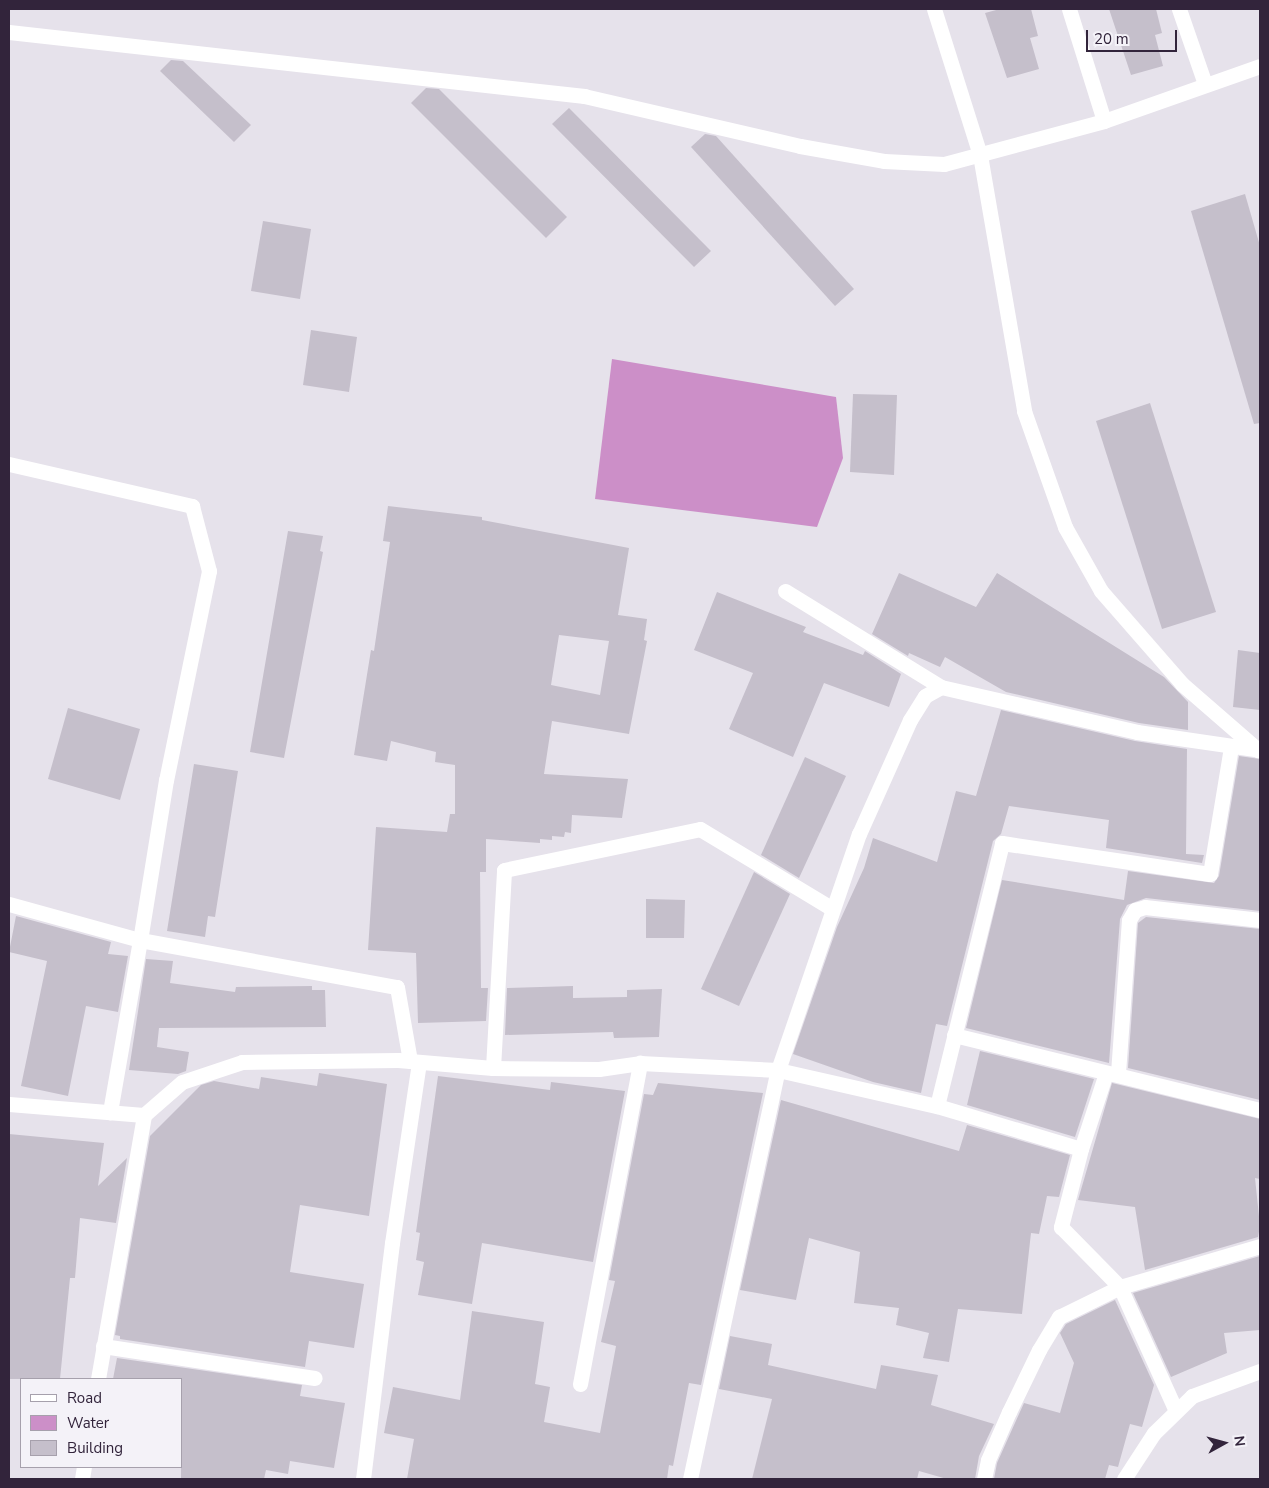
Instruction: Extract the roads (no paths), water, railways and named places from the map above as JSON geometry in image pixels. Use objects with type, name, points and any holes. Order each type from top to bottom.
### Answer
[{"type":"street","points":[[934,9],[980,155],[1024,411],[1065,527],[1101,591],[1182,684],[1259,750]]},
{"type":"street","points":[[1069,9],[1104,121]]},
{"type":"street","points":[[1178,9],[1205,84]]},
{"type":"street","points":[[9,32],[584,96],[800,146],[884,161],[944,164],[1104,121],[1260,66]]},
{"type":"street","points":[[9,464],[192,506],[209,570],[166,780],[110,1112]]},
{"type":"street","points":[[785,591],[941,687],[1137,732],[1259,750]]},
{"type":"street","points":[[690,1479],[778,1070],[831,908],[859,834],[910,720],[925,696],[941,687]]},
{"type":"street","points":[[937,1106],[1002,844],[1210,874],[1232,747]]},
{"type":"street","points":[[494,1068],[504,870],[700,829],[831,908]]},
{"type":"street","points":[[9,904],[140,940],[397,987],[414,1062],[363,1479]]},
{"type":"street","points":[[1176,1411],[1120,1287],[1061,1227],[1081,1149],[1112,1073],[1129,920],[1135,910],[1145,907],[1260,920]]},
{"type":"street","points":[[954,1035],[1260,1110]]},
{"type":"street","points":[[98,1378],[144,1115],[182,1082],[242,1062],[314,1059],[414,1062],[494,1068],[598,1069],[640,1063],[778,1070],[937,1106],[1081,1149]]},
{"type":"street","points":[[580,1384],[640,1063]]},
{"type":"street","points":[[9,1104],[144,1115]]},
{"type":"street","points":[[984,1479],[988,1460],[1009,1412],[1039,1350],[1059,1316],[1120,1287],[1260,1246]]},
{"type":"street","points":[[103,1346],[315,1378]]},
{"type":"street","points":[[1124,1479],[1154,1433],[1192,1396],[1260,1372]]},
{"type":"water","points":[[612,359],[836,397],[843,458],[817,527],[595,499]]}]
